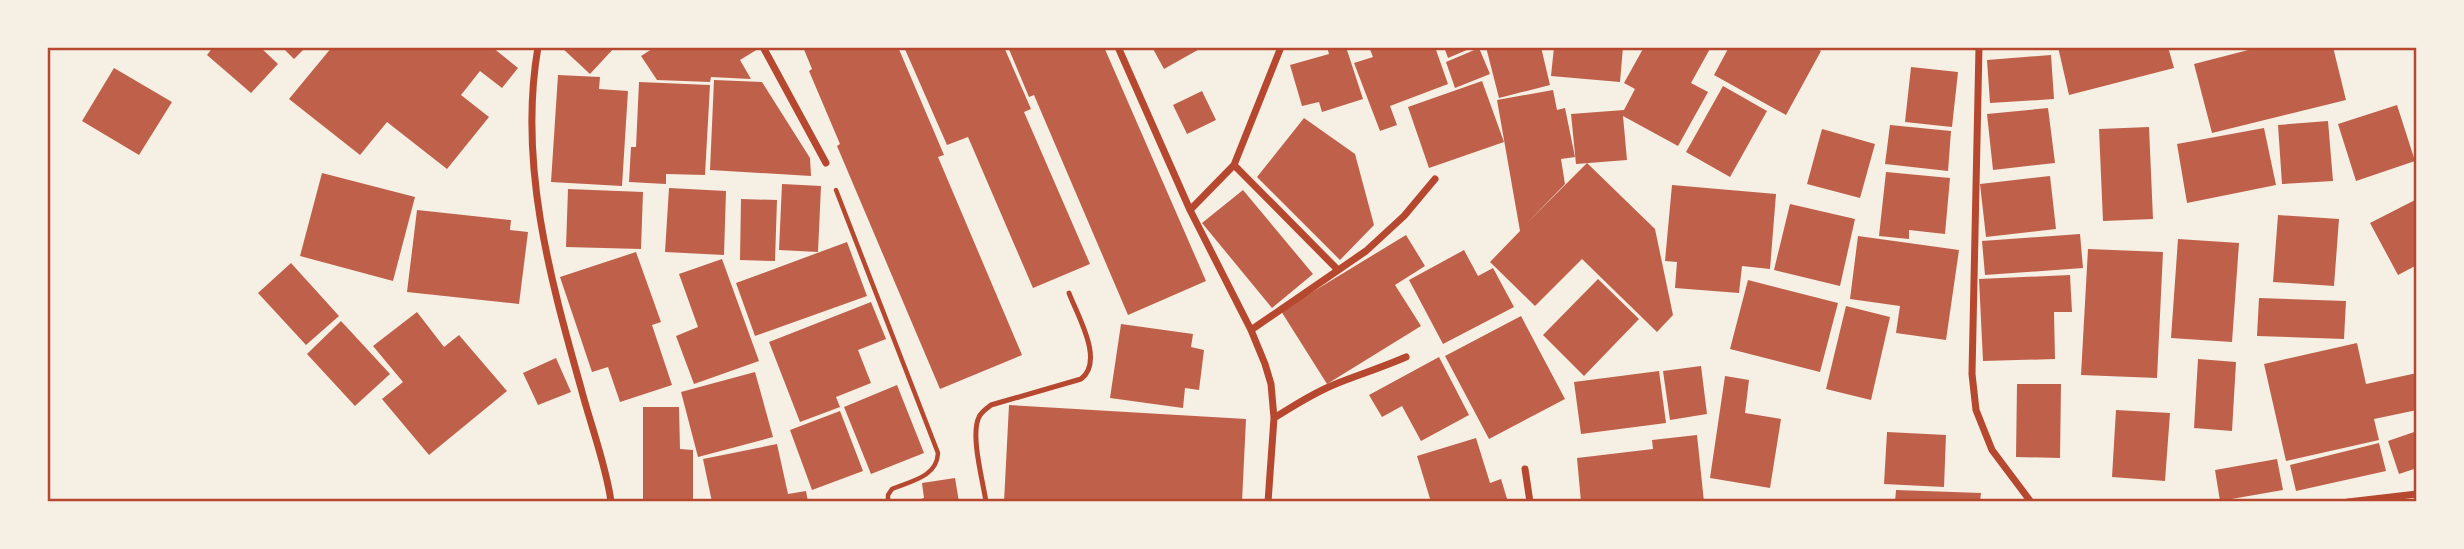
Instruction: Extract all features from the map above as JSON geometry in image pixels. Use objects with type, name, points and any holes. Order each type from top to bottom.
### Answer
[{"type":"street","points":[[538,47],[531,118],[535,187],[572,357],[611,502]]},
{"type":"street","points":[[763,47],[825,163]]},
{"type":"street","points":[[1118,47],[1190,210],[1251,330],[1271,384],[1274,418],[1268,502]]},
{"type":"street","points":[[1190,210],[1234,165],[1280,47]]},
{"type":"street","points":[[1979,47],[1972,374],[1976,410],[1992,450],[2031,502]]},
{"type":"street","points":[[1234,165],[1338,270]]},
{"type":"street","points":[[1251,330],[1387,234],[1435,179]]},
{"type":"street","points":[[1274,418],[1312,395],[1406,357]]},
{"type":"street","points":[[1525,469],[1530,502]]},
{"type":"street","points":[[2348,502],[2417,494]]},
{"type":"lane","points":[[986,502],[975,436],[978,419],[983,411],[991,405],[1081,379],[1091,366],[1090,348],[1069,293]]},
{"type":"path","points":[[825,163],[938,453],[936,467],[930,473],[892,489],[888,502]]},
{"type":"building","points":[[213,47],[260,47],[278,64],[251,93],[207,55]]},
{"type":"building","points":[[282,47],[306,47],[294,59]]},
{"type":"building","points":[[332,47],[492,47],[518,68],[502,88],[480,71],[461,95],[489,117],[447,169],[387,122],[360,155],[289,99]]},
{"type":"building","points":[[561,47],[615,47],[590,74]]},
{"type":"building","points":[[655,47],[758,49],[740,60],[751,79],[711,77],[710,82],[657,80],[641,56]]},
{"type":"building","points":[[803,47],[898,47],[944,155],[938,157],[1022,355],[940,389],[837,146],[840,144],[809,71],[812,69]]},
{"type":"building","points":[[904,47],[1004,47],[1031,109],[1024,112],[1090,264],[1033,288],[968,137],[947,145]]},
{"type":"building","points":[[1008,47],[1104,47],[1206,281],[1128,315],[1034,95],[1029,97]]},
{"type":"building","points":[[1152,47],[1203,47],[1164,69]]},
{"type":"building","points":[[1327,47],[1346,47],[1363,99],[1322,112],[1319,102],[1302,106],[1290,65],[1329,54]]},
{"type":"building","points":[[1369,47],[1435,47],[1448,84],[1390,106],[1397,125],[1380,131],[1354,63],[1373,57]]},
{"type":"building","points":[[1444,47],[1474,47],[1448,58]]},
{"type":"building","points":[[1486,47],[1541,47],[1550,85],[1499,98]]},
{"type":"building","points":[[1554,47],[1623,47],[1620,82],[1551,76]]},
{"type":"building","points":[[1644,47],[1711,47],[1691,83],[1708,92],[1678,146],[1623,116],[1627,160],[1576,164],[1571,114],[1624,110],[1635,89],[1624,83]]},
{"type":"building","points":[[1729,47],[1814,47],[1821,51],[1786,115],[1714,75]]},
{"type":"building","points":[[2058,47],[2168,47],[2174,68],[2069,95]]},
{"type":"building","points":[[2260,47],[2333,47],[2346,100],[2212,133],[2194,64]]},
{"type":"building","points":[[1479,48],[1490,74],[1455,88],[1446,62]]},
{"type":"building","points":[[2051,55],[2054,99],[1990,103],[1987,60]]},
{"type":"building","points":[[1911,67],[1958,72],[1952,127],[1905,122]]},
{"type":"building","points":[[114,68],[172,102],[139,155],[82,121]]},
{"type":"building","points":[[558,75],[600,77],[599,89],[628,91],[622,186],[551,182]]},
{"type":"building","points":[[714,80],[762,82],[810,158],[811,176],[710,170]]},
{"type":"building","points":[[1482,81],[1504,142],[1429,168],[1408,107]]},
{"type":"building","points":[[639,82],[710,85],[705,175],[666,174],[666,184],[629,182],[631,147],[636,147]]},
{"type":"building","points":[[1723,86],[1767,111],[1730,177],[1686,152]]},
{"type":"building","points":[[1553,90],[1557,110],[1565,108],[1575,157],[1561,159],[1565,184],[1526,224],[1587,163],[1655,229],[1673,315],[1657,332],[1582,259],[1535,306],[1490,262],[1520,231],[1497,100]]},
{"type":"building","points":[[1202,91],[1216,120],[1187,134],[1173,105]]},
{"type":"building","points":[[2397,105],[2415,161],[2356,181],[2338,124]]},
{"type":"building","points":[[2048,108],[2055,163],[1993,170],[1987,114]]},
{"type":"building","points":[[1304,118],[1355,154],[1374,225],[1340,260],[1257,177]]},
{"type":"building","points":[[2328,121],[2333,181],[2282,184],[2278,125]]},
{"type":"building","points":[[1890,125],[1951,131],[1948,171],[1885,164]]},
{"type":"building","points":[[2149,127],[2153,219],[2103,221],[2099,129]]},
{"type":"building","points":[[2264,128],[2276,185],[2187,203],[2177,144]]},
{"type":"building","points":[[1822,129],[1875,144],[1860,198],[1807,184]]},
{"type":"building","points":[[1886,172],[1950,178],[1945,234],[1909,230],[1909,239],[1879,236]]},
{"type":"building","points":[[322,173],[415,197],[393,281],[300,256]]},
{"type":"building","points":[[2050,176],[2056,229],[1986,237],[1980,184]]},
{"type":"building","points":[[782,184],[821,186],[818,252],[779,250]]},
{"type":"building","points":[[1672,185],[1776,194],[1770,269],[1742,266],[1739,293],[1675,288],[1677,262],[1665,261]]},
{"type":"building","points":[[669,188],[726,191],[724,255],[665,252]]},
{"type":"building","points":[[568,189],[643,192],[641,249],[566,247]]},
{"type":"building","points":[[1243,190],[1313,274],[1272,308],[1202,223]]},
{"type":"building","points":[[741,199],[777,200],[775,261],[740,260]]},
{"type":"building","points":[[2417,199],[2417,265],[2398,275],[2370,223]]},
{"type":"building","points":[[1790,204],[1855,219],[1840,286],[1774,270]]},
{"type":"building","points":[[417,210],[511,220],[510,230],[528,232],[519,304],[407,292]]},
{"type":"building","points":[[2278,215],[2339,219],[2334,286],[2273,282]]},
{"type":"building","points":[[2080,234],[2083,268],[1985,275],[1982,241]]},
{"type":"building","points":[[1406,235],[1425,266],[1395,285],[1421,326],[1327,384],[1281,311]]},
{"type":"building","points":[[1858,236],[1959,250],[1946,340],[1896,333],[1900,306],[1850,299]]},
{"type":"building","points":[[2178,239],[2239,243],[2232,342],[2171,338]]},
{"type":"building","points":[[847,242],[867,296],[755,336],[736,283]]},
{"type":"building","points":[[2088,249],[2163,252],[2157,378],[2081,375]]},
{"type":"building","points":[[1464,250],[1478,276],[1493,268],[1514,307],[1443,344],[1409,280]]},
{"type":"building","points":[[636,252],[661,322],[652,325],[672,385],[620,402],[608,367],[592,372],[560,277]]},
{"type":"building","points":[[722,259],[759,361],[694,384],[676,336],[698,327],[679,274]]},
{"type":"building","points":[[291,263],[339,316],[306,345],[258,293]]},
{"type":"building","points":[[2070,275],[2072,312],[2054,312],[2055,359],[1983,361],[1979,279]]},
{"type":"building","points":[[1598,279],[1639,319],[1584,376],[1543,335]]},
{"type":"building","points":[[1748,280],[1838,303],[1820,372],[1730,349]]},
{"type":"building","points":[[2259,298],[2346,301],[2344,339],[2257,336]]},
{"type":"building","points":[[871,302],[886,339],[858,350],[871,383],[836,397],[840,407],[800,422],[769,342]]},
{"type":"building","points":[[1846,306],[1890,317],[1871,400],[1826,389]]},
{"type":"building","points":[[417,312],[444,347],[459,335],[507,391],[429,455],[382,399],[403,382],[373,346]]},
{"type":"building","points":[[1521,316],[1565,399],[1489,439],[1445,356]]},
{"type":"building","points":[[341,321],[390,374],[355,406],[307,354]]},
{"type":"building","points":[[1121,324],[1193,334],[1191,347],[1204,350],[1199,390],[1185,388],[1183,408],[1110,398]]},
{"type":"building","points":[[2357,343],[2366,384],[2417,373],[2417,410],[2374,419],[2379,440],[2286,461],[2264,364]]},
{"type":"building","points":[[1439,357],[1469,415],[1421,441],[1402,406],[1382,417],[1369,395]]},
{"type":"building","points":[[556,358],[571,392],[538,405],[523,373]]},
{"type":"building","points":[[2198,359],[2236,362],[2232,431],[2194,428]]},
{"type":"building","points":[[1701,366],[1707,414],[1670,420],[1663,371]]},
{"type":"building","points":[[1659,371],[1666,423],[1581,434],[1574,382]]},
{"type":"building","points":[[755,372],[773,437],[698,457],[681,392]]},
{"type":"building","points":[[1725,376],[1749,380],[1745,413],[1781,419],[1770,488],[1710,478]]},
{"type":"building","points":[[2017,384],[2061,384],[2060,458],[2016,457]]},
{"type":"building","points":[[897,385],[924,453],[871,474],[844,407]]},
{"type":"building","points":[[1009,405],[1246,419],[1242,502],[1004,502]]},
{"type":"building","points":[[643,407],[679,407],[680,449],[693,450],[693,502],[643,502]]},
{"type":"building","points":[[2116,410],[2170,413],[2165,481],[2112,477]]},
{"type":"building","points":[[840,411],[863,471],[812,490],[790,430]]},
{"type":"building","points":[[2417,431],[2417,468],[2399,474],[2388,441]]},
{"type":"building","points":[[1887,432],[1946,435],[1944,487],[1884,484]]},
{"type":"building","points":[[1697,435],[1704,502],[1581,502],[1577,458],[1653,449],[1652,440]]},
{"type":"building","points":[[1476,438],[1490,483],[1501,479],[1508,502],[1431,502],[1417,456]]},
{"type":"building","points":[[2379,443],[2386,471],[2296,491],[2290,465]]},
{"type":"building","points":[[777,444],[788,494],[806,491],[808,502],[712,502],[703,459]]},
{"type":"building","points":[[2277,459],[2283,490],[2220,501],[2215,470]]},
{"type":"building","points":[[955,478],[959,502],[911,502],[924,498],[922,483]]},
{"type":"building","points":[[1896,490],[1981,493],[1980,502],[1895,502]]}]
